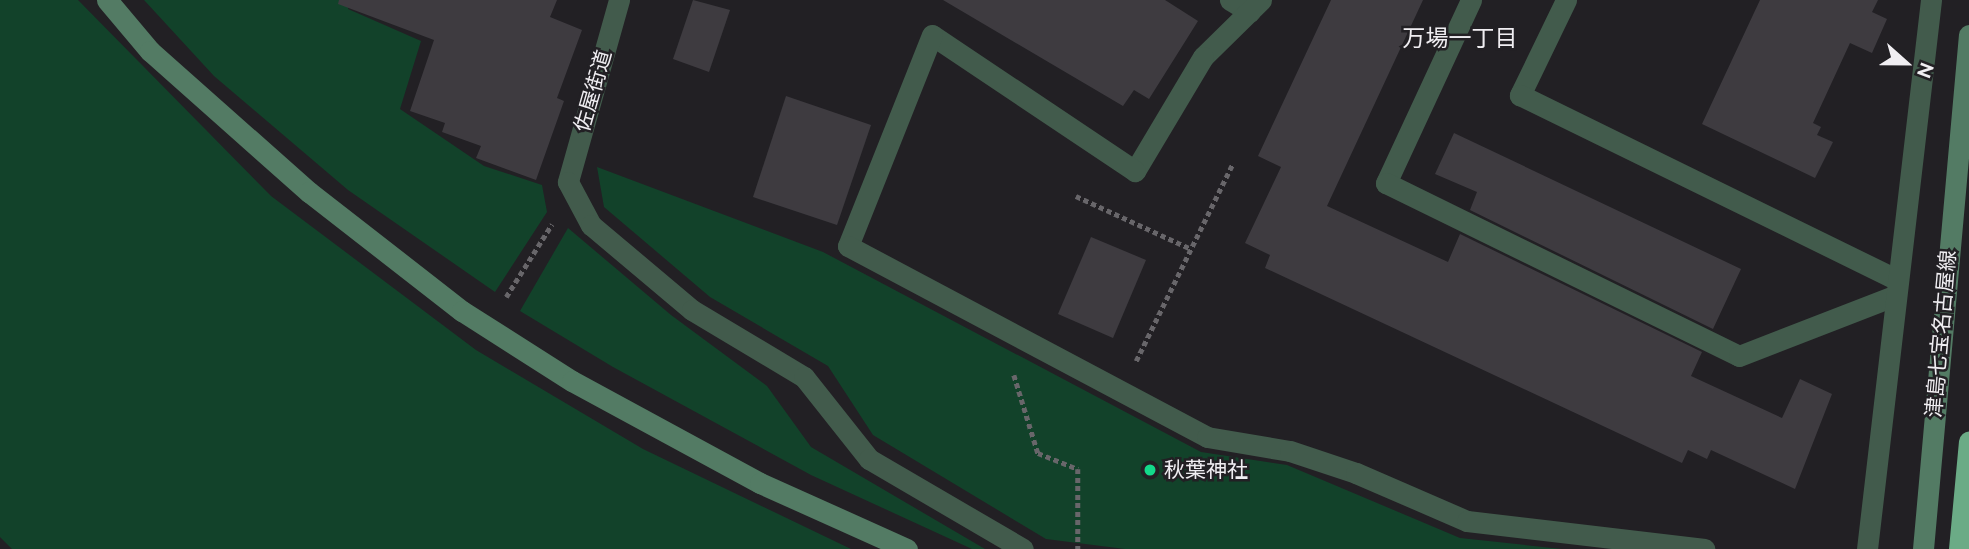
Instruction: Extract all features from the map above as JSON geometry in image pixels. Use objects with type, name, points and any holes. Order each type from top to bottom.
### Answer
[{"type":"highway","points":[[1959,549],[1969,441]]},
{"type":"street","points":[[107,0],[150,51],[309,192],[461,311],[572,381],[760,483],[907,549]]},
{"type":"street","name":"佐屋街道","points":[[619,0],[568,182],[591,225],[692,310],[804,377],[869,459],[1023,549]]},
{"type":"street","points":[[1230,0],[1256,6]]},
{"type":"street","points":[[1471,0],[1385,183],[1739,356],[1897,288]]},
{"type":"street","points":[[1566,0],[1520,95],[1897,288]]},
{"type":"street","points":[[1867,549],[1931,0]]},
{"type":"street","points":[[1256,6],[1203,57],[1135,171],[932,35],[848,246],[1207,437],[1290,452],[1356,473],[1467,521],[1704,549]]},
{"type":"street","name":"津島七宝名古屋線","points":[[1923,549],[1969,35]]},
{"type":"path","points":[[1122,390],[1233,163]]},
{"type":"path","points":[[1076,195],[1191,248]]},
{"type":"path","points":[[524,268],[541,241]]},
{"type":"path","points":[[1013,376],[1038,453],[1079,469],[1078,549]]},
{"type":"green space","points":[[0,0],[78,0],[271,196],[476,350],[643,449],[851,549],[12,549],[0,537]]},
{"type":"green space","points":[[144,0],[351,0],[348,9],[421,41],[400,109],[484,166],[542,185],[547,212],[495,292],[348,190],[214,76]]},
{"type":"green space","points":[[597,167],[823,252],[1201,452],[1287,465],[1460,538],[1562,549],[1125,549],[1046,539],[873,435],[828,366],[710,297],[604,207]]},
{"type":"green space","points":[[568,228],[671,315],[767,386],[811,447],[985,549],[972,549],[811,475],[613,367],[520,311]]},
{"type":"building","points":[[339,0],[557,0],[550,17],[582,30],[557,98],[564,101],[536,180],[476,158],[481,146],[442,132],[445,123],[410,111],[434,40],[338,4]]},
{"type":"building","points":[[693,0],[730,10],[709,72],[673,59]]},
{"type":"building","points":[[943,0],[1165,0],[1198,21],[1149,99],[1134,90],[1123,106]]},
{"type":"building","points":[[1331,0],[1423,0],[1327,206],[1448,262],[1460,234],[1702,352],[1691,376],[1782,418],[1800,379],[1832,394],[1795,489],[1711,450],[1707,459],[1688,450],[1682,463],[1265,268],[1270,255],[1245,243],[1281,167],[1258,156]]},
{"type":"building","points":[[1760,0],[1878,0],[1872,12],[1887,19],[1872,53],[1850,43],[1813,123],[1821,127],[1817,135],[1833,142],[1815,178],[1702,124]]},
{"type":"building","points":[[786,96],[871,125],[837,225],[753,197]]},
{"type":"building","points":[[1454,133],[1741,269],[1713,329],[1470,210],[1477,192],[1435,174]]},
{"type":"building","points":[[1091,237],[1146,260],[1113,338],[1058,314]]},
{"type":"place","name":"秋葉神社","points":[[1150,470]]},
{"type":"district","name":"万場一丁目","points":[[1460,38]]}]
